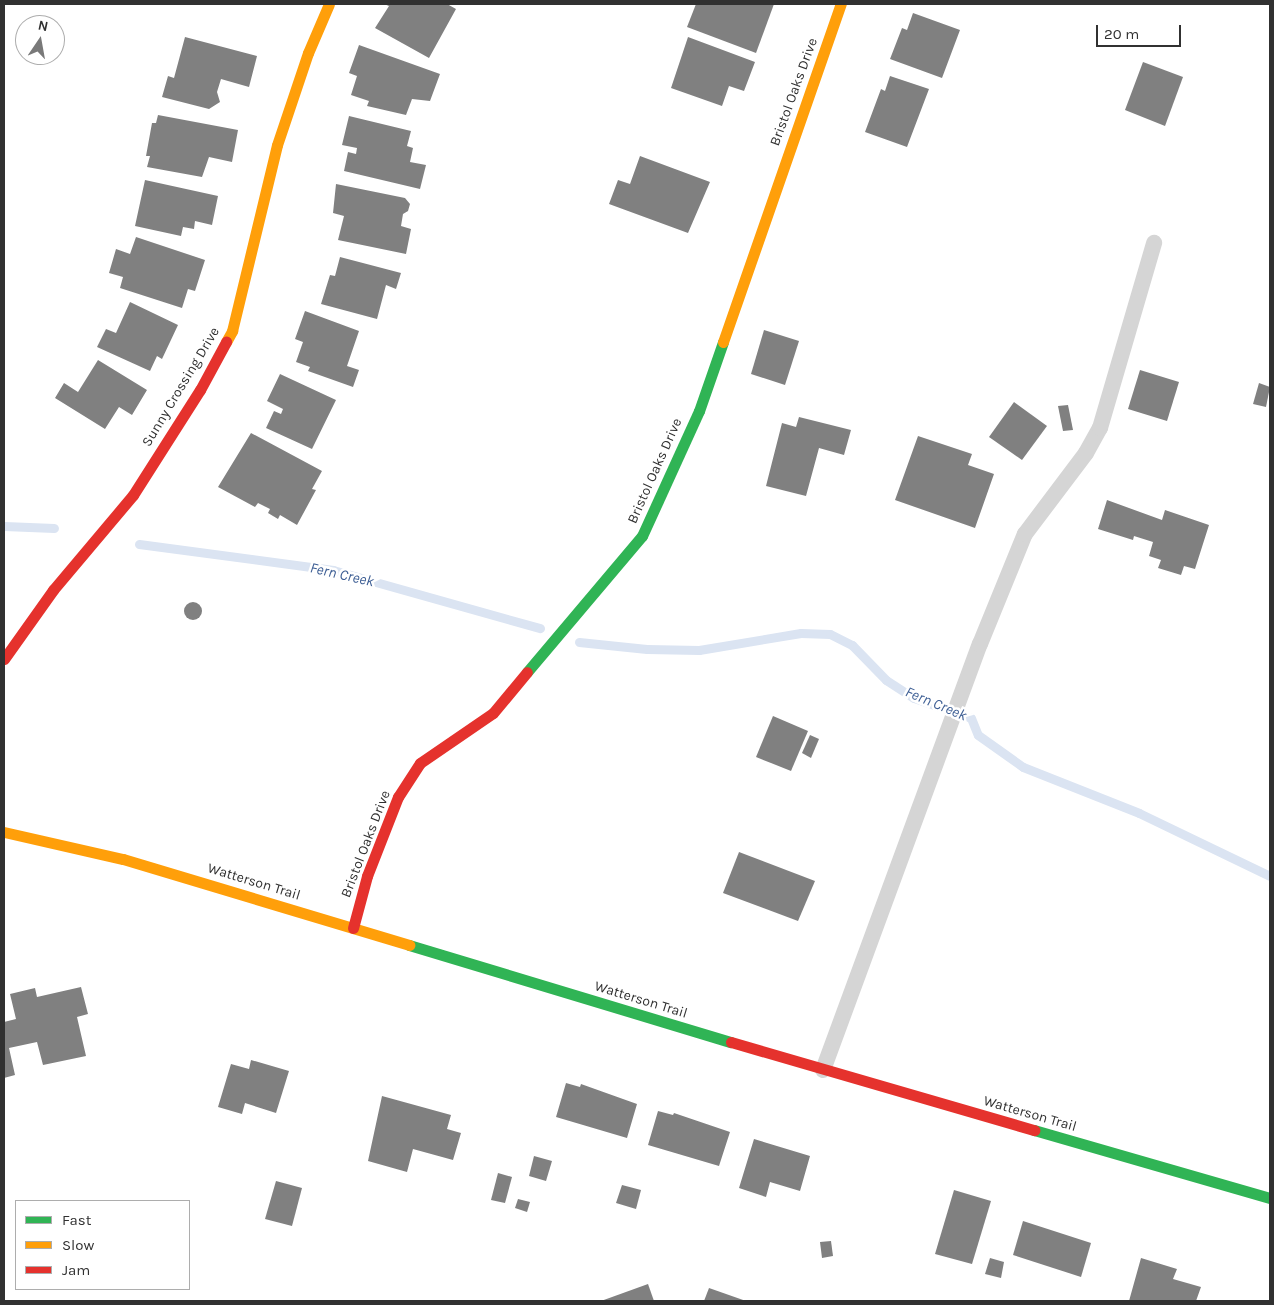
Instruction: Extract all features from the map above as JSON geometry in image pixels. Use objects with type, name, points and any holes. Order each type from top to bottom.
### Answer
[{"type":"street","name":"Sunny Crossing Drive","points":[[4,658],[53,590],[133,495],[200,390],[232,331],[277,145],[308,53],[329,4]]},
{"type":"street","name":"Bristol Oaks Drive","points":[[352,928],[367,876],[398,796],[420,763],[493,713],[642,536],[699,411],[841,4]]},
{"type":"street","name":"Watterson Trail","points":[[4,832],[123,859],[823,1070],[1270,1198]]},
{"type":"lane","points":[[823,1070],[956,718],[961,699],[1025,534],[1086,453],[1100,428],[1154,243]]},
{"type":"building","points":[[384,4],[447,4],[456,9],[429,58],[375,28],[389,6]]},
{"type":"building","points":[[696,4],[774,4],[756,53],[687,27]]},
{"type":"building","points":[[913,13],[960,30],[942,78],[890,59],[902,28],[907,30]]},
{"type":"building","points":[[185,37],[257,56],[249,87],[221,79],[217,92],[220,102],[209,109],[162,97],[168,76],[174,78]]},
{"type":"building","points":[[688,37],[755,62],[744,91],[729,86],[722,106],[671,88]]},
{"type":"building","points":[[359,45],[440,74],[430,101],[412,99],[406,115],[367,106],[369,101],[351,95],[357,76],[349,73]]},
{"type":"building","points":[[1143,62],[1183,77],[1165,126],[1125,110]]},
{"type":"building","points":[[890,76],[929,89],[907,147],[865,132],[881,89],[885,91]]},
{"type":"building","points":[[158,115],[238,130],[232,162],[209,157],[202,177],[147,167],[150,156],[146,156],[152,123],[156,123]]},
{"type":"building","points":[[349,116],[411,131],[407,146],[413,148],[410,162],[426,165],[420,189],[344,171],[348,152],[356,154],[357,148],[342,145]]},
{"type":"building","points":[[640,156],[710,182],[688,233],[609,204],[618,180],[630,184]]},
{"type":"building","points":[[145,180],[218,196],[212,225],[195,221],[194,229],[183,227],[181,236],[135,226]]},
{"type":"building","points":[[336,184],[405,198],[410,204],[408,211],[403,214],[401,226],[411,229],[406,254],[338,240],[344,216],[333,213]]},
{"type":"building","points":[[136,237],[205,260],[195,291],[188,289],[182,308],[120,288],[123,277],[109,273],[116,249],[130,254]]},
{"type":"building","points":[[340,257],[401,273],[396,289],[386,285],[377,319],[321,304],[330,275],[335,276]]},
{"type":"building","points":[[130,302],[178,325],[162,359],[157,356],[150,371],[97,347],[106,329],[116,333]]},
{"type":"building","points":[[305,311],[359,331],[347,366],[359,370],[353,387],[308,371],[310,367],[296,362],[303,342],[295,339]]},
{"type":"building","points":[[764,330],[799,341],[785,385],[751,374]]},
{"type":"building","points":[[98,360],[147,390],[132,415],[119,407],[105,429],[55,398],[64,383],[78,392]]},
{"type":"building","points":[[1140,370],[1179,382],[1167,421],[1128,409]]},
{"type":"building","points":[[280,374],[336,400],[312,449],[266,428],[274,411],[281,414],[283,409],[267,401]]},
{"type":"building","points":[[1259,383],[1270,387],[1266,407],[1253,404]]},
{"type":"building","points":[[1014,402],[1047,426],[1022,460],[989,437]]},
{"type":"building","points":[[1068,405],[1073,430],[1063,431],[1058,406]]},
{"type":"building","points":[[799,417],[851,430],[844,455],[819,448],[806,496],[766,486],[782,423],[796,427]]},
{"type":"building","points":[[251,433],[322,471],[312,489],[316,490],[297,525],[280,515],[278,519],[268,513],[270,509],[258,503],[255,507],[218,487]]},
{"type":"building","points":[[918,436],[972,454],[968,465],[994,474],[975,528],[895,500]]},
{"type":"building","points":[[1107,500],[1162,520],[1165,510],[1209,525],[1195,569],[1184,566],[1181,575],[1158,568],[1161,560],[1149,556],[1153,542],[1134,536],[1133,540],[1098,529]]},
{"type":"building","points":[[193,602],[199,605],[202,611],[199,617],[193,620],[187,617],[184,611],[187,605]]},
{"type":"building","points":[[773,716],[808,731],[791,771],[756,757]]},
{"type":"building","points":[[810,735],[819,739],[811,758],[802,753]]},
{"type":"building","points":[[739,852],[815,881],[798,921],[723,893]]},
{"type":"building","points":[[81,987],[88,1014],[77,1017],[86,1056],[43,1065],[37,1042],[9,1048],[15,1075],[4,1078],[4,1022],[16,1019],[10,994],[35,988],[37,997]]},
{"type":"building","points":[[251,1060],[289,1071],[276,1113],[245,1103],[242,1114],[218,1107],[231,1064],[249,1069]]},
{"type":"building","points":[[566,1083],[580,1087],[581,1084],[637,1104],[627,1138],[556,1117]]},
{"type":"building","points":[[382,1096],[451,1115],[447,1129],[461,1133],[453,1160],[413,1149],[407,1172],[368,1161]]},
{"type":"building","points":[[658,1111],[673,1115],[674,1113],[730,1132],[719,1166],[648,1145]]},
{"type":"building","points":[[754,1139],[810,1156],[800,1191],[770,1182],[766,1197],[739,1188]]},
{"type":"building","points":[[534,1156],[552,1161],[546,1181],[529,1176]]},
{"type":"building","points":[[498,1173],[512,1177],[505,1203],[491,1200]]},
{"type":"building","points":[[276,1181],[302,1188],[292,1226],[265,1219]]},
{"type":"building","points":[[622,1185],[641,1190],[636,1209],[616,1203]]},
{"type":"building","points":[[954,1190],[991,1201],[972,1264],[935,1254]]},
{"type":"building","points":[[518,1199],[530,1202],[527,1212],[515,1208]]},
{"type":"building","points":[[1023,1221],[1091,1243],[1081,1277],[1013,1255]]},
{"type":"building","points":[[831,1241],[833,1256],[822,1258],[820,1242]]},
{"type":"building","points":[[990,1258],[1004,1262],[1001,1278],[985,1274]]},
{"type":"building","points":[[1141,1258],[1177,1269],[1173,1279],[1201,1287],[1196,1301],[1129,1301]]},
{"type":"building","points":[[648,1284],[654,1301],[601,1301]]},
{"type":"building","points":[[709,1288],[746,1301],[704,1301]]},
{"type":"waterway","name":"Fern Creek","points":[[4,526],[54,528]]},
{"type":"waterway","name":"Fern Creek","points":[[139,544],[333,570],[540,628]]},
{"type":"waterway","name":"Fern Creek","points":[[579,642],[647,649],[699,650],[801,633],[830,634],[852,645],[886,680],[914,698],[971,718],[978,735],[1023,767],[1139,813],[1270,876]]},
{"type":"traffic: fast","points":[[527,672],[642,536],[699,411],[723,342]]},
{"type":"traffic: fast","points":[[409,945],[731,1042]]},
{"type":"traffic: fast","points":[[1034,1130],[1270,1198]]},
{"type":"traffic: slow","points":[[226,342],[232,331],[277,145],[308,53],[329,4]]},
{"type":"traffic: slow","points":[[723,342],[841,4]]},
{"type":"traffic: slow","points":[[4,832],[123,859],[409,945]]},
{"type":"traffic: jam","points":[[4,659],[53,590],[133,495],[200,390],[226,342]]},
{"type":"traffic: jam","points":[[353,928],[367,876],[398,797],[420,763],[493,713],[527,672]]},
{"type":"traffic: jam","points":[[731,1042],[1034,1130]]}]
